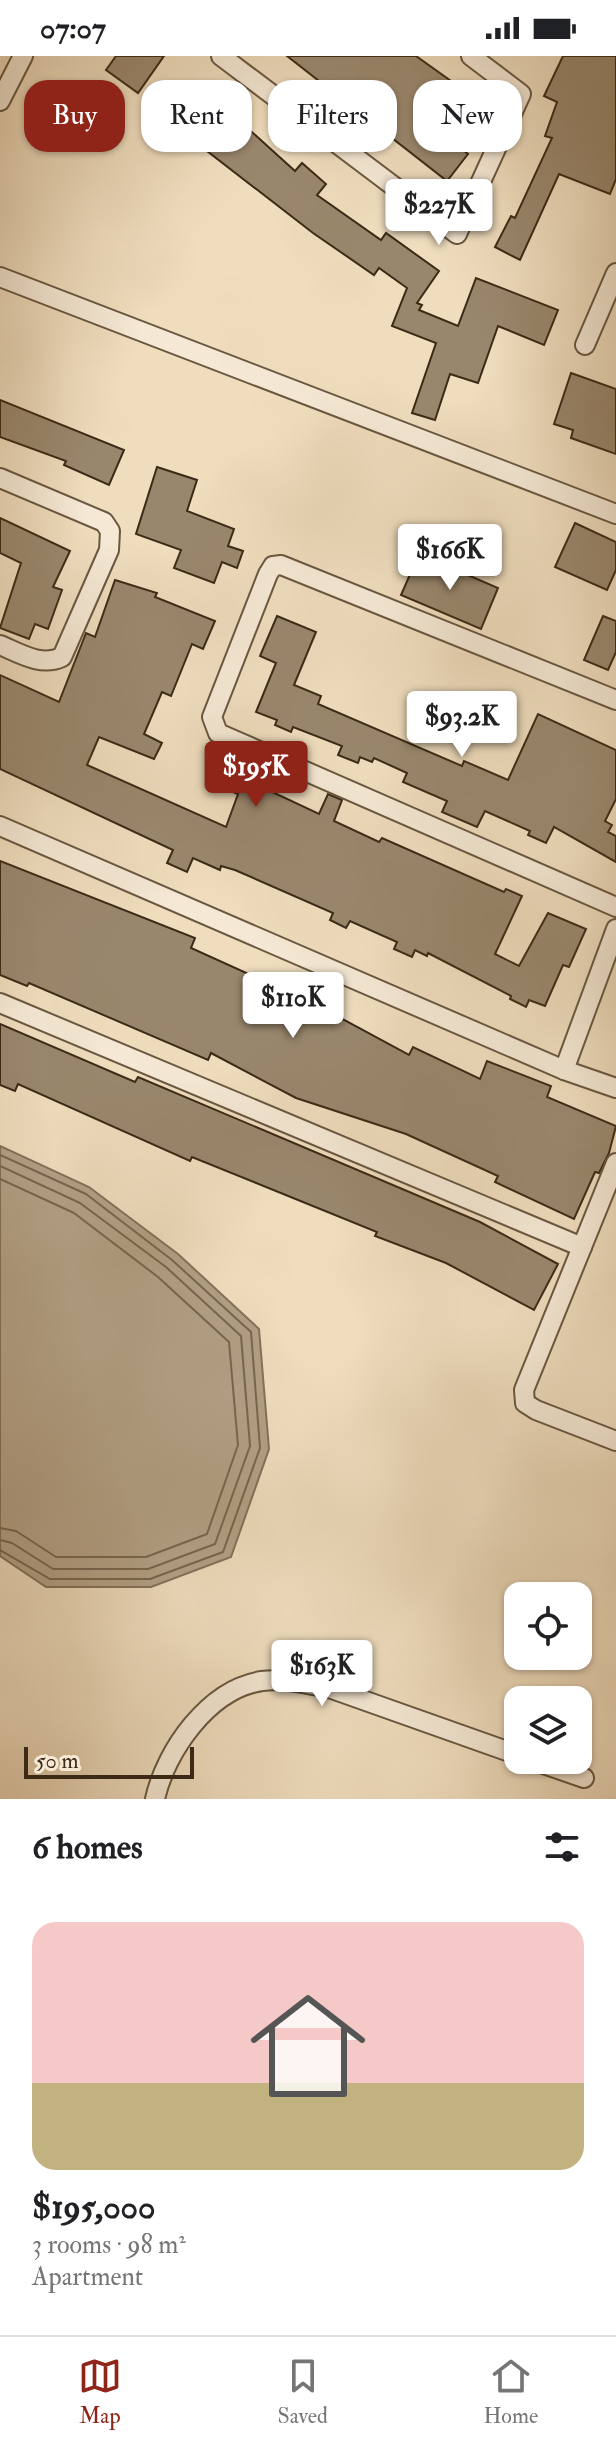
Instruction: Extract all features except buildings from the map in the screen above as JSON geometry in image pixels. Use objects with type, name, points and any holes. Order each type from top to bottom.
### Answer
[{"type":"street","points":[[0,101],[23,56]]},
{"type":"street","points":[[221,56],[457,234],[521,94],[471,56]]},
{"type":"street","points":[[585,345],[616,273]]},
{"type":"street","points":[[0,277],[616,514]]},
{"type":"street","points":[[0,478],[104,522],[110,531],[109,550],[62,657],[47,661],[33,659],[0,645]]},
{"type":"street","points":[[616,700],[281,565],[273,566],[268,574],[212,717],[218,733],[616,907]]},
{"type":"street","points":[[0,826],[564,1070],[616,1088]]},
{"type":"street","points":[[564,1070],[616,929]]},
{"type":"street","points":[[0,1003],[582,1247]]},
{"type":"street","points":[[616,1163],[524,1390],[525,1403],[616,1441]]},
{"type":"street","points":[[155,1799],[170,1759],[222,1695],[262,1681],[297,1682],[329,1688],[504,1750]]},
{"type":"street","points":[[572,1774],[584,1778]]},
{"type":"water","points":[[0,1146],[89,1187],[178,1254],[259,1329],[269,1449],[231,1557],[151,1587],[46,1587],[0,1556]]}]
